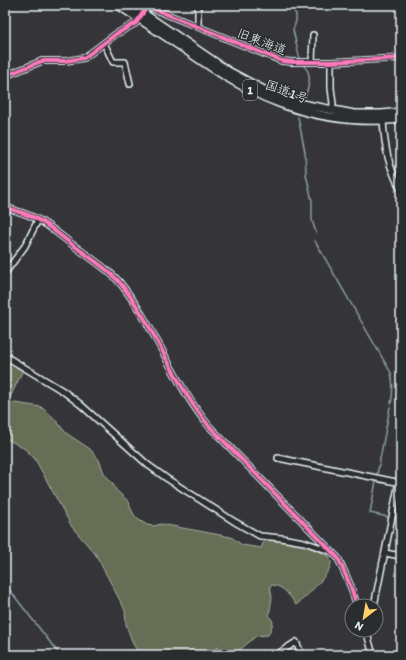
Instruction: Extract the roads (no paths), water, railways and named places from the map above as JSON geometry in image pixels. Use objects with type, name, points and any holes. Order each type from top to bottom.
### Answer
[{"type":"highway","name":"国道1号","points":[[118,5],[143,13]]},
{"type":"highway","name":"国道1号","points":[[131,5],[223,74],[246,84],[307,105],[354,114],[368,115],[401,112]]},
{"type":"highway","name":"国道1号","points":[[246,84],[279,103],[311,113],[350,120],[383,121],[401,119]]},
{"type":"street","points":[[5,76],[42,61],[65,61],[84,58],[116,34],[136,23],[143,13],[138,5]]},
{"type":"street","points":[[198,5],[198,28]]},
{"type":"street","name":"旧東海道","points":[[143,13],[155,9],[198,28],[282,61],[331,62],[401,58]]},
{"type":"street","points":[[312,62],[313,35]]},
{"type":"street","points":[[104,43],[113,62],[125,62],[130,84]]},
{"type":"street","points":[[331,62],[332,110]]},
{"type":"street","points":[[383,121],[386,153],[389,164],[401,190]]},
{"type":"street","points":[[5,207],[38,220],[86,254],[119,282],[131,299],[204,420],[338,558],[352,587],[355,598]]},
{"type":"street","points":[[5,273],[24,246],[38,220]]},
{"type":"street","points":[[5,356],[68,395],[166,478],[235,522],[260,536],[304,542],[331,551]]},
{"type":"street","points":[[278,458],[400,482]]},
{"type":"street","points":[[376,598],[401,472]]},
{"type":"street","points":[[384,553],[401,556]]},
{"type":"street","points":[[369,638],[373,655]]},
{"type":"street","points":[[276,655],[296,642],[302,655]]},
{"type":"waterway","points":[[284,5],[293,10],[296,14],[296,21],[293,30],[300,60]]},
{"type":"waterway","points":[[303,65],[309,76],[309,84],[305,97]]},
{"type":"waterway","points":[[298,117],[305,152],[306,174],[312,201],[312,220],[316,233]]},
{"type":"waterway","points":[[315,241],[391,373],[393,381],[391,404]]},
{"type":"waterway","points":[[377,475],[390,407]]},
{"type":"waterway","points":[[376,481],[370,513],[388,517]]},
{"type":"waterway","points":[[396,518],[401,519]]},
{"type":"waterway","points":[[5,584],[60,655]]}]
